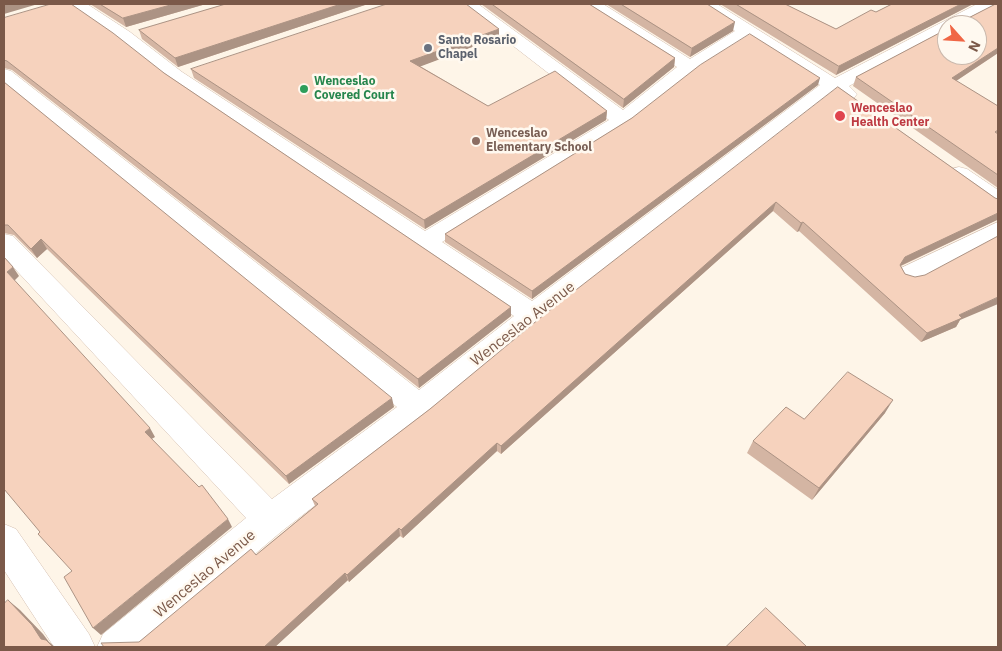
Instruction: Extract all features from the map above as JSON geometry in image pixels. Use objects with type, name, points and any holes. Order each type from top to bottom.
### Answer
[{"type":"street","points":[[76,4],[132,33],[423,243],[533,315]]},
{"type":"street","points":[[468,4],[624,120]]},
{"type":"street","points":[[590,4],[690,67]]},
{"type":"street","points":[[704,4],[834,84],[863,106]]},
{"type":"street","name":"Wenceslao Avenue","points":[[969,15],[990,4]]},
{"type":"street","points":[[423,243],[624,120],[690,67],[748,31]]},
{"type":"street","name":"Wenceslao Avenue","points":[[116,647],[270,520],[419,407],[533,315],[834,84],[937,32]]},
{"type":"street","points":[[4,75],[419,407]]},
{"type":"street","points":[[944,164],[998,201]]},
{"type":"street","points":[[910,274],[998,230]]},
{"type":"street","points":[[4,242],[270,520]]},
{"type":"street","points":[[4,540],[76,647]]},
{"type":"building","points":[[51,4],[71,4],[113,33],[164,73],[511,307],[418,379],[4,60],[4,18]]},
{"type":"building","points":[[100,4],[174,4],[123,18]]},
{"type":"building","points":[[226,4],[341,4],[175,58],[139,30]]},
{"type":"building","points":[[387,4],[466,4],[499,29],[410,61],[488,106],[555,71],[607,111],[424,220],[191,69]]},
{"type":"building","points":[[492,4],[589,4],[675,58],[624,99]]},
{"type":"building","points":[[621,4],[707,4],[735,22],[692,48]]},
{"type":"building","points":[[736,4],[785,4],[836,29],[871,10],[876,12],[892,4],[961,4],[937,15],[839,66]]},
{"type":"building","points":[[998,4],[998,48],[987,55],[987,15],[974,15]]},
{"type":"building","points":[[750,34],[820,78],[532,291],[445,234],[632,118],[700,65]]},
{"type":"building","points":[[937,34],[937,65],[972,65],[952,78],[998,106],[998,130],[995,132],[998,134],[998,175],[856,77]]},
{"type":"building","points":[[4,82],[392,398],[286,476],[41,239],[31,249],[8,225],[4,225]]},
{"type":"building","points":[[838,87],[998,199],[998,213],[905,257],[900,265],[905,274],[915,277],[925,275],[998,236],[998,297],[959,315],[962,318],[927,333],[803,222],[801,223],[776,202],[501,446],[497,443],[401,530],[399,528],[347,575],[345,573],[264,647],[104,647],[101,643],[139,642],[251,549],[256,555],[318,504],[312,499],[430,409],[545,314]]},
{"type":"building","points":[[4,257],[13,267],[7,272],[150,428],[145,432],[199,487],[202,485],[228,519],[93,628],[64,577],[72,571],[38,534],[40,532],[4,489]]},
{"type":"building","points":[[848,372],[893,400],[819,488],[753,441],[786,407],[804,419]]},
{"type":"building","points":[[8,600],[32,625],[41,639],[46,640],[53,647],[4,647],[4,604]]},
{"type":"building","points":[[766,608],[807,647],[726,647]]},
{"type":"place","name":"Santo Rosario Chapel","points":[[428,48]]},
{"type":"place","name":"Wenceslao Covered Court","points":[[304,89]]},
{"type":"place","name":"Wenceslao Health Center","points":[[840,116]]},
{"type":"place","name":"Wenceslao Elementary School","points":[[476,141]]}]
